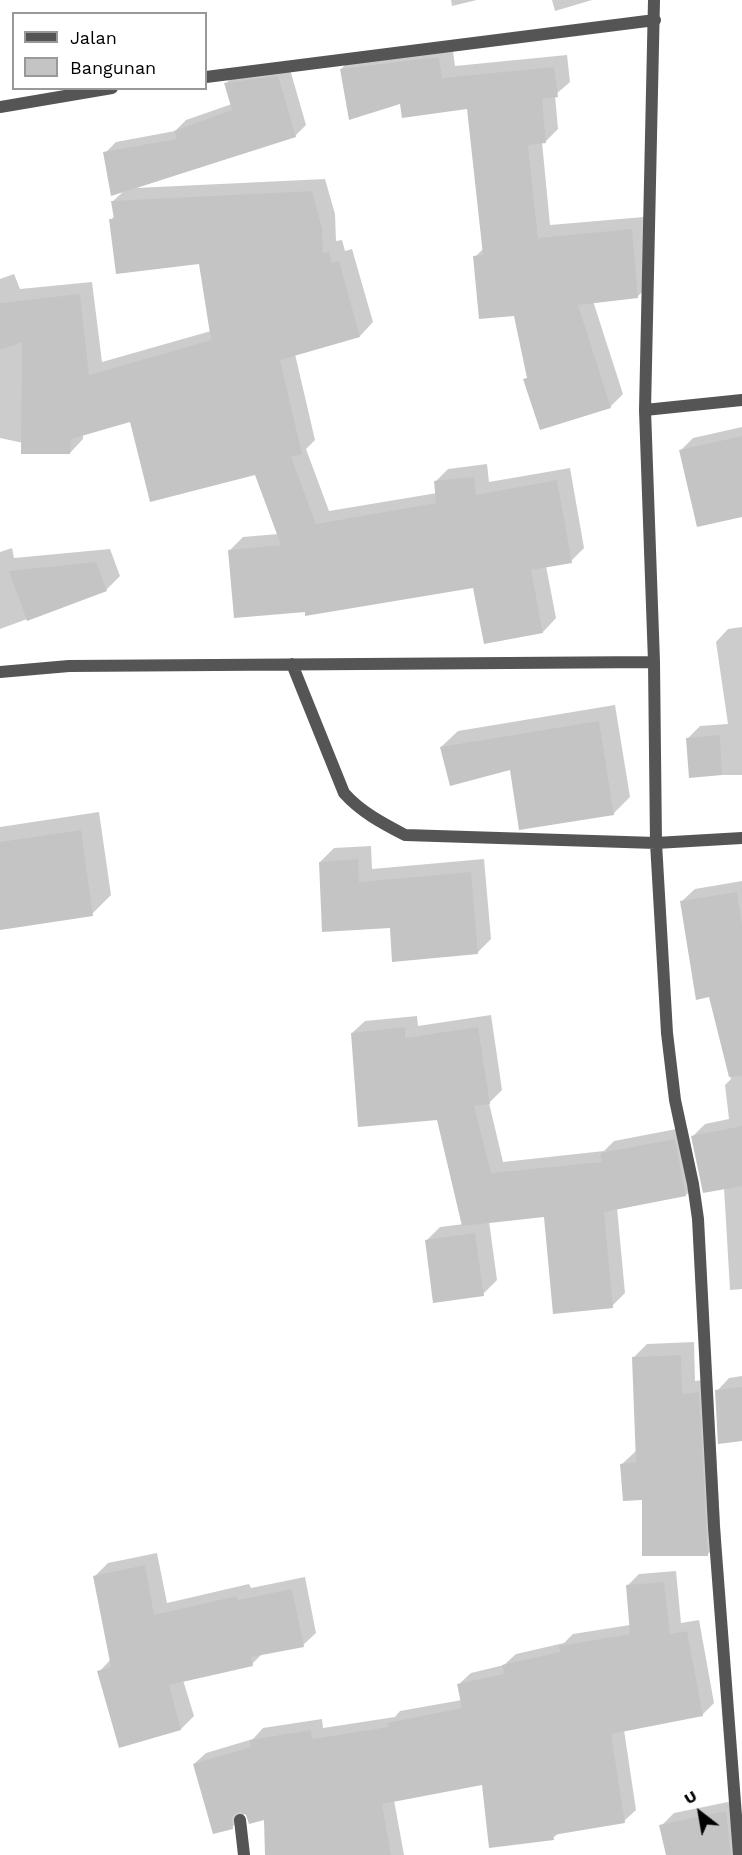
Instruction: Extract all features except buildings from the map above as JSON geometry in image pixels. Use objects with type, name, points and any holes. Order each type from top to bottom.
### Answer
[{"type":"street","points":[[654,0],[645,410],[654,662],[656,843],[666,1033],[675,1100],[698,1219],[714,1527],[740,1855]]},
{"type":"street","points":[[207,77],[655,20]]},
{"type":"street","points":[[0,107],[100,90]]},
{"type":"street","points":[[645,410],[742,400]]},
{"type":"street","points":[[0,672],[69,666],[654,662]]},
{"type":"street","points":[[292,664],[344,793],[354,805],[405,835],[656,843],[742,838]]},
{"type":"street","points":[[240,1820],[244,1855]]}]
